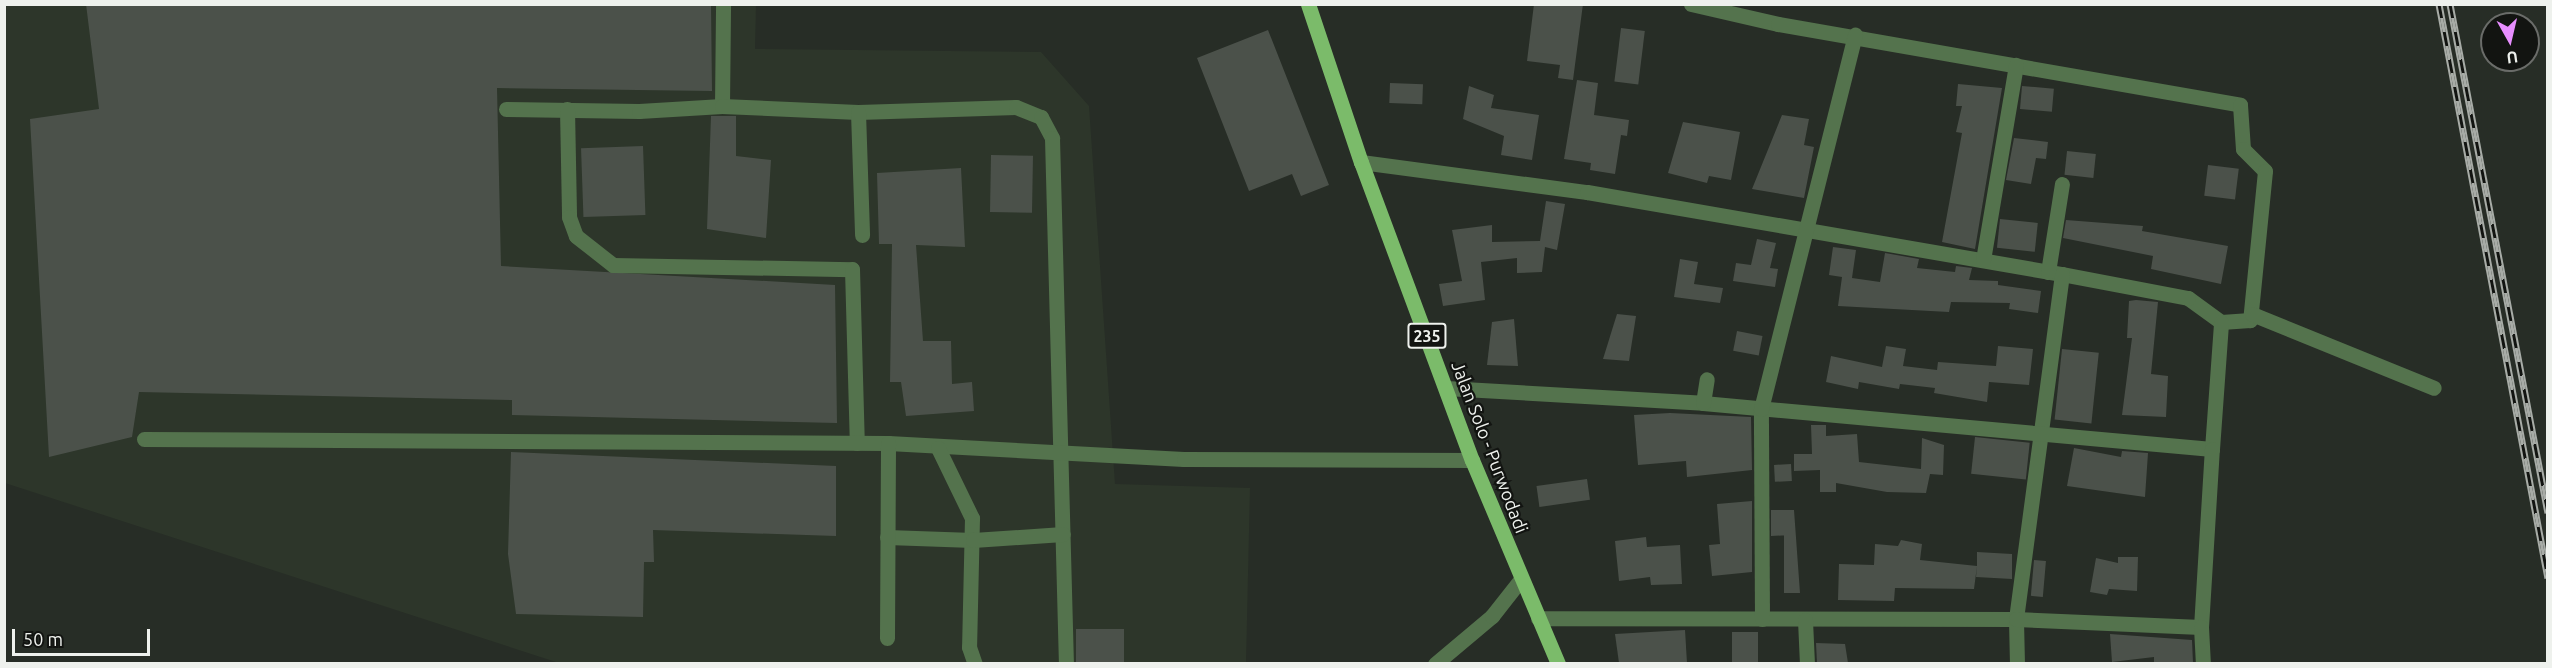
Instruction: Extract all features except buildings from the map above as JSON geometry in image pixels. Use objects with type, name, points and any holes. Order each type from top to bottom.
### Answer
[{"type":"main road","name":"Jalan Solo - Purwodadi","points":[[1308,4],[1361,162],[1472,460],[1558,663]]},
{"type":"street","points":[[722,106],[723,4]]},
{"type":"street","points":[[1361,162],[1497,178],[1803,227],[2055,273],[2188,298],[2221,322],[2240,324],[2252,314],[2265,171],[2243,149],[2240,105],[1855,35],[1778,24],[1691,4]]},
{"type":"street","points":[[1762,619],[1761,409],[1803,227],[1822,175],[1855,35]]},
{"type":"street","points":[[1983,260],[2016,65]]},
{"type":"street","points":[[506,109],[567,110],[722,106],[858,112],[1016,107],[1041,117],[1052,138],[1057,453],[1064,534],[1066,663]]},
{"type":"street","points":[[567,110],[569,217],[576,236],[613,266],[852,269],[857,442]]},
{"type":"street","points":[[858,112],[862,235]]},
{"type":"street","points":[[2017,663],[2016,619],[2039,434],[2062,184]]},
{"type":"street","points":[[2252,314],[2434,388]]},
{"type":"street","points":[[2203,663],[2201,627],[2221,322]]},
{"type":"street","points":[[1703,403],[1707,379]]},
{"type":"street","points":[[1446,388],[1703,403],[2212,449]]},
{"type":"street","points":[[144,439],[857,442],[1184,459],[1472,460]]},
{"type":"street","points":[[887,638],[888,443]]},
{"type":"street","points":[[938,448],[972,518],[969,647],[975,663]]},
{"type":"street","points":[[887,537],[973,540],[1064,534]]},
{"type":"street","points":[[1435,663],[1492,616],[1521,579]]},
{"type":"street","points":[[1538,618],[2016,619],[2201,627]]},
{"type":"street","points":[[1805,620],[1807,663]]},
{"type":"shaded area","points":[[5,5],[756,5],[755,49],[1041,52],[1089,106],[1115,484],[1250,488],[1246,663],[559,663],[5,483]]},
{"type":"railway","points":[[2439,4],[2548,578]]},
{"type":"railway","points":[[2450,4],[2548,513]]}]
